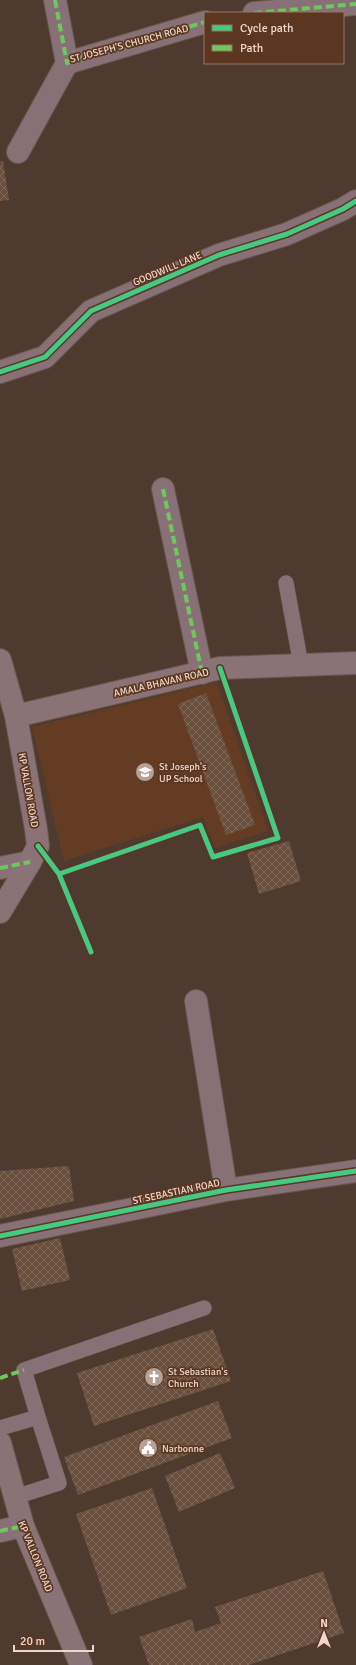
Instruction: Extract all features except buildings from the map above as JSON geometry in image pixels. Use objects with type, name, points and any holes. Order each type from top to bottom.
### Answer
[{"type":"street","name":"ST JOSEPH'S CHURCH ROAD","points":[[55,0],[67,63],[204,22]]},
{"type":"street","points":[[259,8],[356,4]]},
{"type":"street","points":[[18,152],[67,63]]},
{"type":"street","name":"GOODWILL LANE","points":[[0,372],[44,357],[91,311],[219,255],[287,234],[343,209],[356,201]]},
{"type":"street","points":[[163,489],[202,672]]},
{"type":"street","name":"KP VALLON ROAD","points":[[0,660],[16,716],[38,846],[0,912]]},
{"type":"street","name":"AMALA BHAVAN ROAD","points":[[16,716],[220,668],[356,663]]},
{"type":"street","points":[[0,868],[30,862]]},
{"type":"street","points":[[196,1001],[226,1190]]},
{"type":"street","name":"ST SEBASTIAN ROAD","points":[[0,1236],[226,1190],[356,1171]]},
{"type":"street","name":"KP VALLON ROAD","points":[[0,1443],[23,1526],[81,1665]]},
{"type":"street","points":[[0,1531],[23,1526]]},
{"type":"lane","points":[[286,583],[301,665]]},
{"type":"lane","points":[[14,1497],[59,1483],[24,1370],[204,1308]]},
{"type":"lane","points":[[0,1428],[38,1417]]},
{"type":"shaded area","name":"St Joseph's UP School","points":[[217,682],[268,831],[215,848],[203,817],[64,861],[32,727]]},
{"type":"marked path","points":[[55,0],[67,63],[204,22]]},
{"type":"marked path","points":[[265,12],[356,4]]},
{"type":"marked path","points":[[163,489],[202,673]]},
{"type":"marked path","points":[[0,868],[30,862]]},
{"type":"marked path","points":[[0,1378],[24,1370]]},
{"type":"marked path","points":[[0,1531],[23,1526]]},
{"type":"cycle path","points":[[0,372],[45,357],[91,311],[219,255],[287,234],[343,209],[356,201]]},
{"type":"cycle path","points":[[59,874],[200,825],[213,857],[278,838],[220,668]]},
{"type":"cycle path","points":[[38,846],[59,874],[91,952]]},
{"type":"cycle path","points":[[0,1236],[226,1190],[356,1171]]},
{"type":"place","name":"St Joseph's UP School","points":[[145,772]]},
{"type":"place","name":"St Sebastian's Church","points":[[154,1377]]},
{"type":"place","name":"Narbonne","points":[[148,1448]]}]
